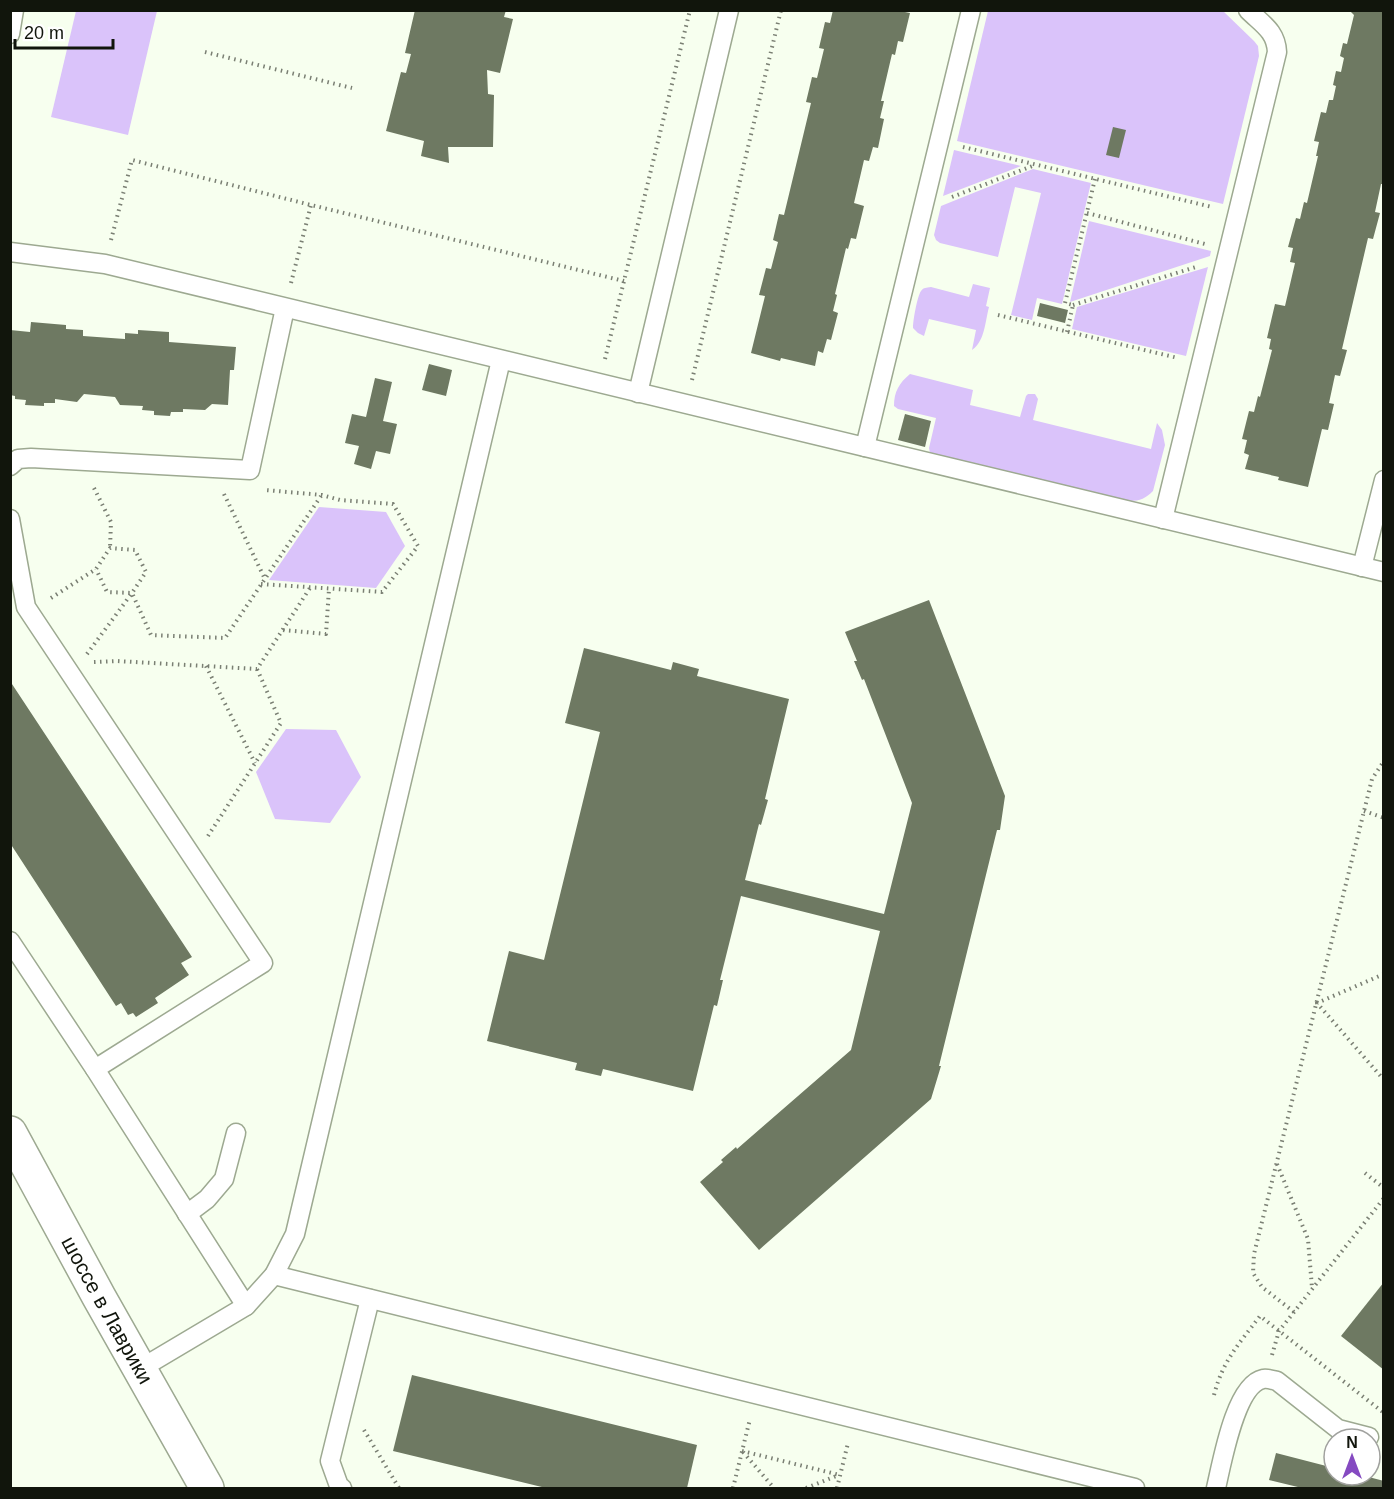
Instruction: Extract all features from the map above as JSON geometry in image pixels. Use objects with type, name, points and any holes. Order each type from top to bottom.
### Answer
[{"type":"street","name":"шоссе в Лаврики","points":[[10,1133],[207,1488]]},
{"type":"lane","points":[[10,34],[14,10]]},
{"type":"lane","points":[[638,393],[729,10]]},
{"type":"lane","points":[[865,447],[971,10]]},
{"type":"lane","points":[[1163,519],[1277,52],[1275,38],[1256,13]]},
{"type":"lane","points":[[10,252],[105,264],[1383,572]]},
{"type":"lane","points":[[10,466],[18,459],[31,458],[250,470],[285,308]]},
{"type":"lane","points":[[140,1369],[246,1306],[274,1275],[295,1234],[501,360]]},
{"type":"lane","points":[[1362,567],[1383,480]]},
{"type":"lane","points":[[10,519],[26,607],[262,963],[95,1069]]},
{"type":"lane","points":[[10,941],[95,1069],[246,1306]]},
{"type":"lane","points":[[187,1214],[207,1199],[224,1179],[236,1133]]},
{"type":"lane","points":[[274,1275],[1135,1488]]},
{"type":"lane","points":[[342,1488],[339,1486],[330,1461],[370,1299]]},
{"type":"lane","points":[[1216,1488],[1235,1414],[1244,1395],[1253,1384],[1264,1378],[1277,1381],[1335,1427]]},
{"type":"path","points":[[599,384],[690,10]]},
{"type":"path","points":[[686,404],[781,10]]},
{"type":"path","points":[[205,51],[352,88]]},
{"type":"path","points":[[939,142],[1237,213]]},
{"type":"path","points":[[105,264],[132,160],[624,281]]},
{"type":"path","points":[[926,196],[942,201],[1035,165]]},
{"type":"path","points":[[1095,179],[1065,303],[1073,305],[1228,253]]},
{"type":"path","points":[[285,308],[311,205]]},
{"type":"path","points":[[1087,213],[1228,253]]},
{"type":"path","points":[[1067,332],[1073,305]]},
{"type":"path","points":[[998,315],[1201,363]]},
{"type":"path","points":[[50,598],[96,569],[110,548],[111,522],[93,485]]},
{"type":"path","points":[[220,487],[265,579]]},
{"type":"path","points":[[254,489],[393,504],[418,546],[382,592],[261,584]]},
{"type":"path","points":[[132,593],[152,635],[225,638],[321,495]]},
{"type":"path","points":[[81,662],[146,572],[135,550],[110,548]]},
{"type":"path","points":[[96,569],[107,592],[132,593]]},
{"type":"path","points":[[256,669],[311,588]]},
{"type":"path","points":[[282,630],[326,634],[329,589]]},
{"type":"path","points":[[90,662],[256,669]]},
{"type":"path","points":[[206,666],[255,764]]},
{"type":"path","points":[[208,836],[281,723],[256,669]]},
{"type":"path","points":[[1294,1312],[1262,1287],[1253,1273],[1254,1254],[1372,779],[1383,761]]},
{"type":"path","points":[[1364,811],[1383,818]]},
{"type":"path","points":[[1317,1003],[1383,974]]},
{"type":"path","points":[[1317,1003],[1383,1080]]},
{"type":"path","points":[[1277,1163],[1308,1239],[1312,1289]]},
{"type":"path","points":[[1365,1173],[1383,1188]]},
{"type":"path","points":[[1264,1378],[1279,1331],[1383,1198]]},
{"type":"path","points":[[733,1488],[756,1395]]},
{"type":"path","points":[[346,1399],[399,1488]]},
{"type":"path","points":[[837,1488],[854,1419]]},
{"type":"path","points":[[742,1451],[840,1475]]},
{"type":"path","points":[[742,1451],[774,1488]]},
{"type":"path","points":[[806,1488],[840,1475]]},
{"type":"shaded area","points":[[76,11],[157,11],[128,135],[51,117]]},
{"type":"shaded area","points":[[988,11],[1223,11],[1258,46],[1259,56],[1223,204],[957,141]]},
{"type":"shaded area","points":[[954,150],[1021,166],[943,196]]},
{"type":"shaded area","points":[[1033,169],[1091,183],[1062,304],[1037,298],[1032,320],[1011,315],[1041,193],[1015,187],[998,257],[940,243],[934,235],[941,206]]},
{"type":"shaded area","points":[[1089,221],[1211,251],[1210,256],[1070,302]]},
{"type":"shaded area","points":[[1208,267],[1186,356],[1072,329],[1077,307]]},
{"type":"shaded area","points":[[973,284],[990,288],[984,331],[980,342],[972,350],[976,330],[929,319],[924,336],[913,328],[917,303],[923,289],[931,287],[969,297]]},
{"type":"shaded area","points":[[910,374],[973,390],[970,405],[1020,417],[1026,396],[1035,394],[1038,399],[1033,420],[1151,449],[1157,423],[1162,430],[1165,445],[1153,491],[1143,499],[1130,501],[930,453],[929,448],[936,418],[894,406],[898,388]]},
{"type":"shaded area","points":[[319,507],[386,512],[405,546],[376,588],[269,580]]},
{"type":"shaded area","points":[[286,729],[336,730],[361,777],[330,823],[275,819],[256,772]]},
{"type":"building","points":[[415,10],[506,10],[504,17],[513,19],[500,73],[487,70],[488,94],[494,95],[493,147],[448,147],[449,163],[421,156],[424,141],[386,131],[401,72],[406,73],[411,54],[405,53]]},
{"type":"building","points":[[833,10],[905,10],[910,13],[903,42],[898,41],[895,55],[892,54],[881,101],[884,101],[880,118],[884,119],[878,148],[873,147],[869,161],[864,160],[854,203],[864,206],[856,239],[851,238],[848,249],[846,248],[835,294],[837,295],[833,311],[838,313],[831,340],[827,339],[823,353],[818,351],[815,366],[781,358],[780,361],[751,353],[765,296],[759,295],[766,268],[771,269],[778,242],[773,240],[779,214],[784,215],[811,103],[806,102],[812,77],[817,78],[824,49],[819,48],[825,22],[830,23]]},
{"type":"building","points":[[1349,10],[1384,10],[1384,184],[1381,184],[1375,212],[1380,213],[1373,239],[1368,238],[1342,349],[1347,350],[1340,376],[1335,375],[1329,403],[1334,404],[1328,430],[1322,429],[1308,487],[1245,469],[1249,455],[1244,453],[1247,440],[1242,439],[1249,411],[1254,412],[1258,396],[1260,397],[1272,350],[1269,349],[1271,339],[1267,338],[1275,304],[1285,306],[1295,263],[1290,262],[1293,248],[1288,247],[1296,218],[1300,219],[1304,202],[1307,203],[1318,156],[1316,156],[1319,142],[1314,141],[1321,112],[1326,113],[1329,100],[1333,100],[1336,71],[1341,72],[1344,58],[1340,56],[1343,43],[1347,44],[1354,15]]},
{"type":"building","points":[[1113,127],[1126,130],[1119,158],[1106,155]]},
{"type":"building","points":[[1040,303],[1068,310],[1065,323],[1037,316]]},
{"type":"building","points":[[31,322],[66,325],[66,329],[83,330],[83,336],[125,339],[125,333],[138,334],[138,330],[169,332],[169,342],[236,347],[234,370],[230,370],[228,405],[212,404],[205,410],[183,409],[183,412],[171,412],[170,416],[154,415],[154,411],[142,410],[143,406],[120,405],[115,397],[84,394],[77,402],[55,399],[55,403],[44,403],[44,406],[25,405],[26,400],[15,399],[15,396],[10,395],[10,330],[30,332]]},
{"type":"building","points":[[429,364],[452,370],[446,396],[422,390]]},
{"type":"building","points":[[375,378],[392,382],[383,421],[397,424],[390,454],[376,451],[371,469],[354,464],[359,446],[345,443],[352,414],[366,417]]},
{"type":"building","points":[[905,414],[931,421],[925,447],[898,440]]},
{"type":"building","points":[[929,600],[1005,796],[1000,830],[997,830],[939,1066],[941,1066],[931,1099],[759,1250],[700,1182],[723,1162],[721,1160],[736,1147],[737,1149],[851,1050],[880,931],[741,896],[720,980],[723,980],[717,1006],[714,1005],[693,1091],[603,1069],[601,1076],[575,1070],[577,1063],[487,1041],[509,951],[544,960],[600,732],[565,723],[584,648],[671,670],[673,662],[699,669],[697,676],[789,699],[765,799],[768,800],[761,825],[759,824],[745,880],[884,914],[912,803],[864,679],[862,680],[854,661],[857,661],[845,632]]},
{"type":"building","points":[[10,681],[192,957],[181,963],[189,975],[155,998],[158,1003],[136,1017],[133,1013],[128,1015],[121,1003],[116,1006],[10,843]]},
{"type":"building","points":[[1384,1282],[1384,1370],[1341,1336]]},
{"type":"building","points":[[412,1375],[697,1445],[687,1488],[546,1488],[393,1451]]},
{"type":"building","points":[[1276,1453],[1322,1465],[1322,1487],[1382,1487],[1382,1480],[1384,1488],[1302,1488],[1269,1480]]}]
